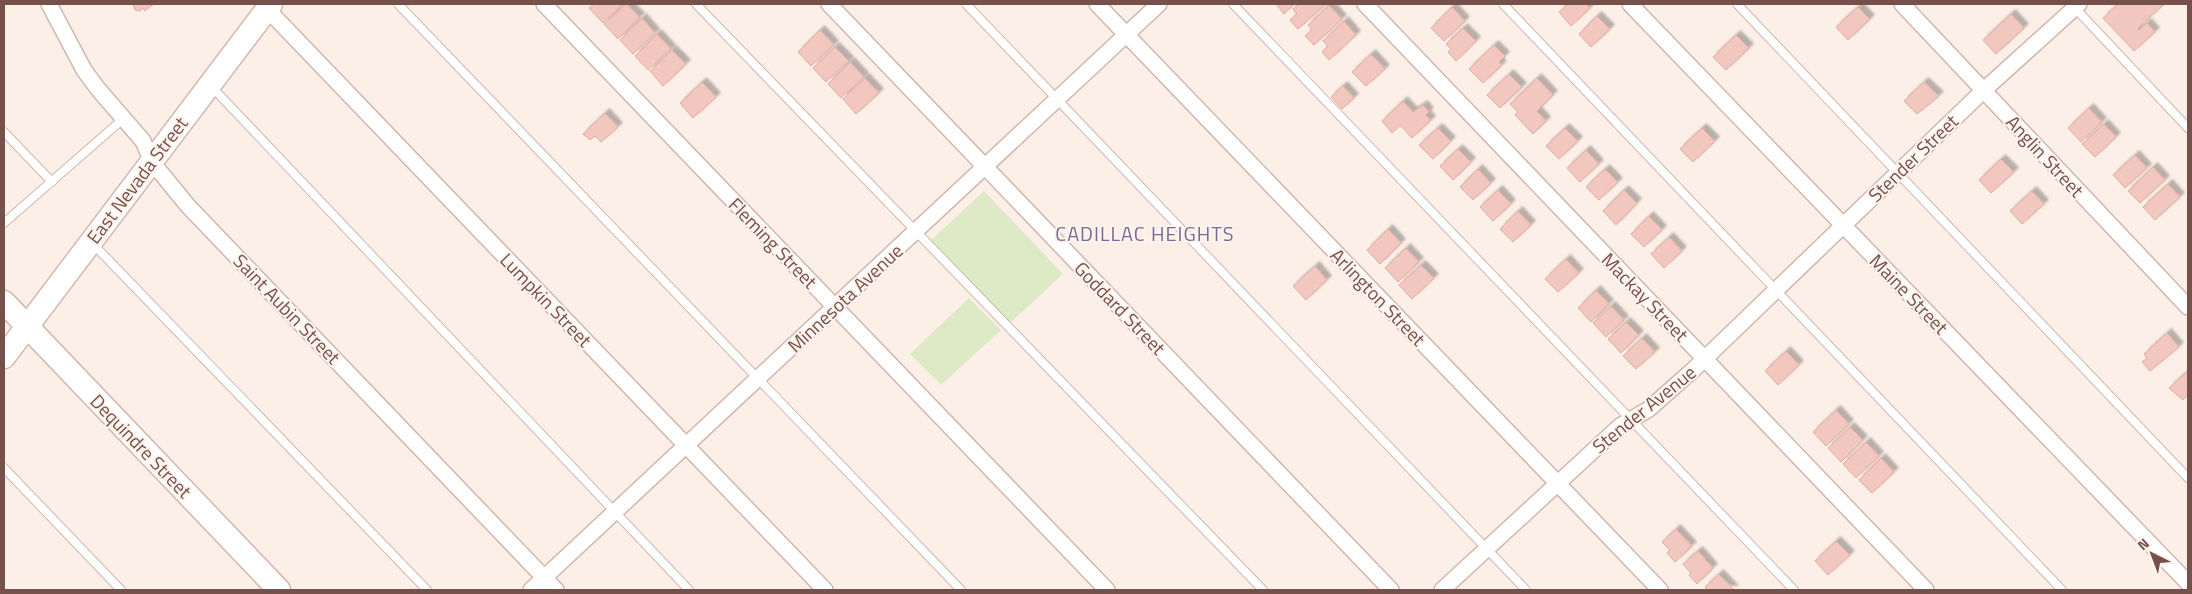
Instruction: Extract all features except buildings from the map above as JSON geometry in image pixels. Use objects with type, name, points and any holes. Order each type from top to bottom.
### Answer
[{"type":"street","name":"Saint Aubin Street","points":[[49,4],[84,70],[122,119],[143,141],[152,162],[188,206],[556,590]]},
{"type":"street","name":"Fleming Street","points":[[544,4],[1106,590]]},
{"type":"street","name":"Goddard Street","points":[[829,4],[1391,590]]},
{"type":"street","name":"Arlington Street","points":[[1097,4],[1660,590]]},
{"type":"street","name":"Minnesota Avenue","points":[[531,590],[1158,4]]},
{"type":"street","name":"Mackay Street","points":[[1365,4],[1926,590]]},
{"type":"street","name":"Maine Street","points":[[1630,4],[2188,583]]},
{"type":"street","name":"Anglin Street","points":[[1902,4],[2188,308]]},
{"type":"street","points":[[1984,90],[2075,5]]},
{"type":"street","name":"East Nevada Street","points":[[4,357],[269,6]]},
{"type":"street","name":"Lumpkin Street","points":[[269,6],[825,590]]},
{"type":"street","name":"Stender Street","points":[[1843,226],[1984,90]]},
{"type":"street","name":"Stender Avenue","points":[[1442,590],[1629,419],[1649,408],[1704,359],[1843,226]]},
{"type":"street","name":"Dequindre Street","points":[[4,302],[279,590]]},
{"type":"lane","points":[[398,4],[757,380],[961,590]]},
{"type":"lane","points":[[696,4],[1263,590]]},
{"type":"lane","points":[[966,4],[1526,590]]},
{"type":"lane","points":[[1233,4],[1794,590]]},
{"type":"lane","points":[[1503,4],[2062,590]]},
{"type":"lane","points":[[1737,4],[2188,478]]},
{"type":"lane","points":[[2075,5],[2188,128]]},
{"type":"lane","points":[[210,85],[689,590]]},
{"type":"lane","points":[[4,223],[122,119]]},
{"type":"lane","points":[[4,132],[52,182]]},
{"type":"lane","points":[[91,242],[427,590]]},
{"type":"lane","points":[[4,468],[121,590]]},
{"type":"green space","points":[[984,191],[1063,274],[1009,324],[929,242]]},
{"type":"green space","points":[[969,298],[1001,330],[941,385],[910,354]]},
{"type":"district","name":"CADILLAC HEIGHTS","points":[[1145,234]]}]
